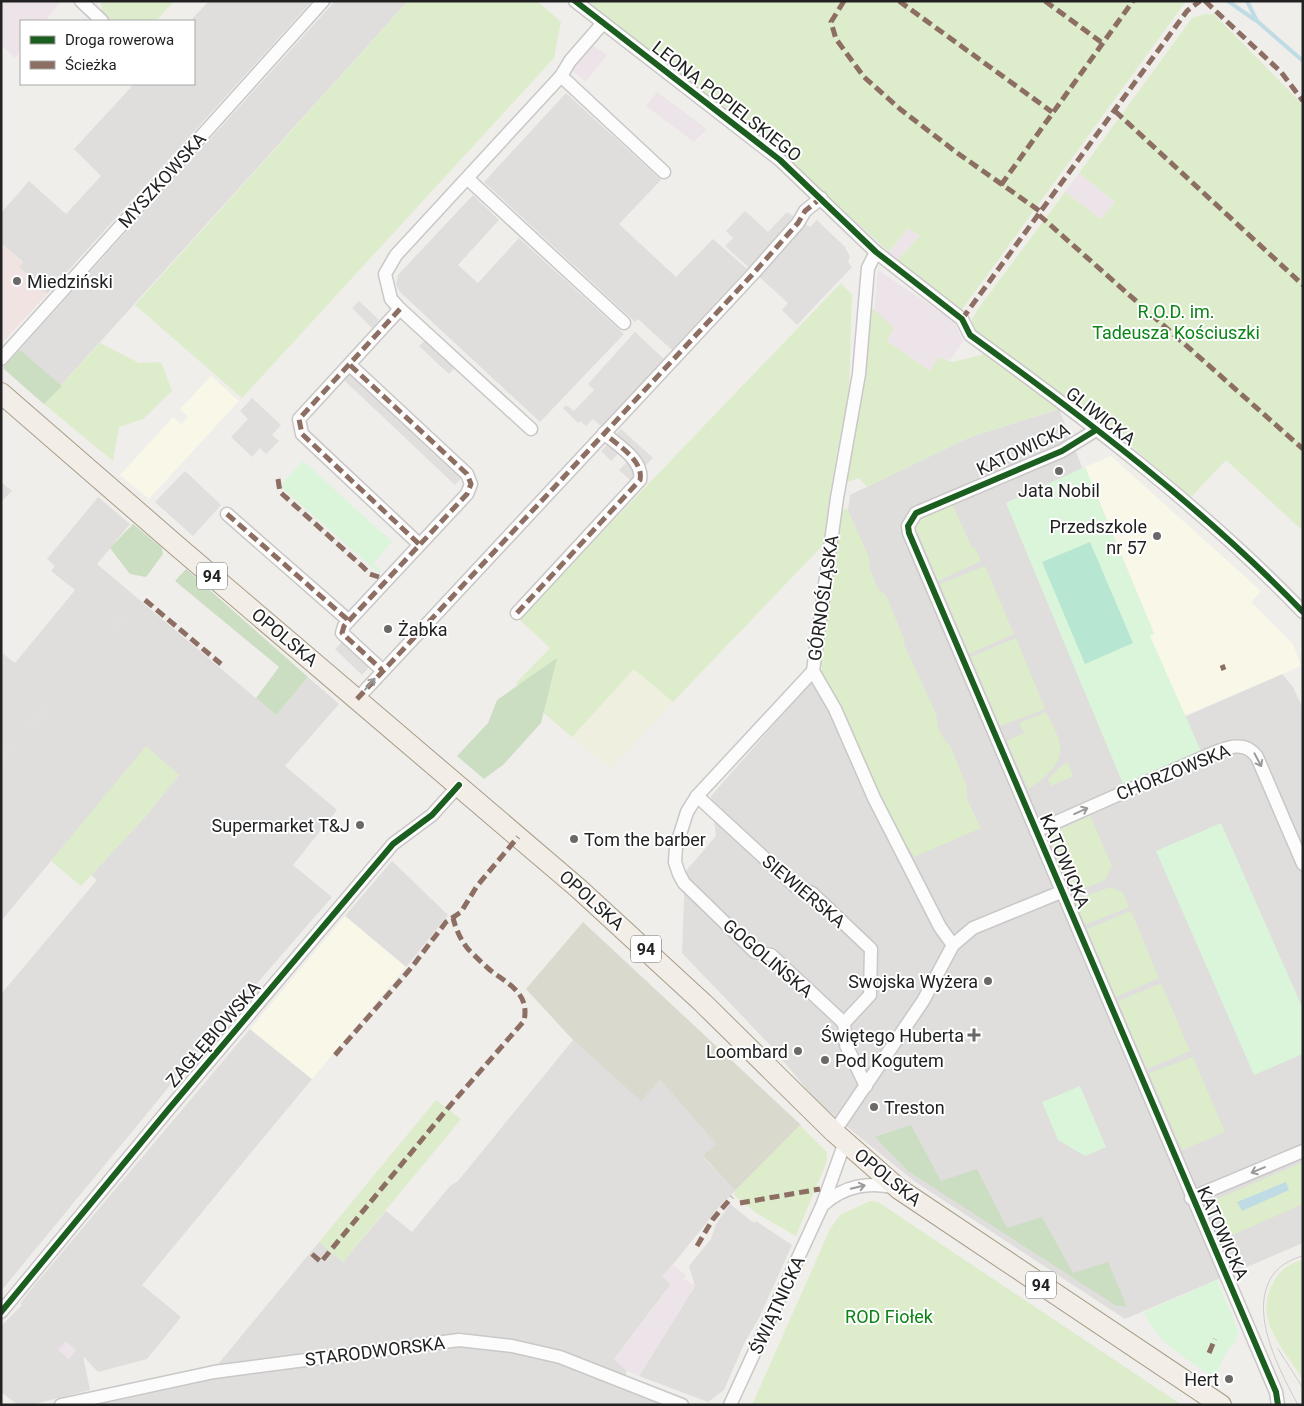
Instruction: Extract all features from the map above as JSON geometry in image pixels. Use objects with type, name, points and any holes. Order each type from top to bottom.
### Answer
[{"type":"main road","name":"OPOLSKA","points":[[1,393],[630,934],[839,1137],[899,1189],[1221,1405]]},
{"type":"street","points":[[81,1],[101,20]]},
{"type":"street","name":"MYSZKOWSKA","points":[[1,359],[323,1]]},
{"type":"street","name":"LEONA POPIELSKIEGO","points":[[575,1],[757,141],[821,198],[876,252]]},
{"type":"street","points":[[531,429],[400,309],[391,299],[385,274],[396,255],[561,76],[570,61],[603,23]]},
{"type":"street","points":[[561,76],[664,172]]},
{"type":"street","points":[[468,179],[624,323]]},
{"type":"street","points":[[357,699],[751,276],[798,223],[805,211],[821,198]]},
{"type":"street","name":"GLIWICKA","points":[[876,252],[962,319],[970,335],[1096,430],[1194,510],[1276,584],[1303,612]]},
{"type":"street","name":"GÓRNOŚLĄSKA","points":[[876,252],[868,268],[859,374],[837,498],[813,671],[835,709],[874,798],[940,927],[953,946]]},
{"type":"street","points":[[400,309],[299,419],[299,426],[302,434],[419,544]]},
{"type":"street","points":[[350,365],[470,479],[471,484],[467,494],[348,620],[342,633],[382,670]]},
{"type":"street","name":"KATOWICKA","points":[[1096,430],[1062,451],[916,513],[908,526],[918,557],[1191,1198],[1276,1392],[1278,1405]]},
{"type":"street","points":[[516,613],[640,480],[641,474],[637,464],[604,433]]},
{"type":"street","points":[[226,514],[348,620]]},
{"type":"street","name":"GOGOLIŃSKA","points":[[813,671],[697,796],[687,812],[676,847],[675,862],[684,883],[756,952],[771,955],[844,1023]]},
{"type":"street","name":"CHORZOWSKA","points":[[1036,831],[1206,756],[1230,747],[1241,746],[1248,748],[1257,757],[1303,864]]},
{"type":"street","name":"ZAGŁĘBIOWSKA","points":[[1,1312],[168,1110],[387,851],[399,839],[432,815],[459,785]]},
{"type":"street","name":"SIEWIERSKA","points":[[697,796],[796,887],[812,893],[871,949],[870,995],[844,1023]]},
{"type":"street","name":"ŚWIĄTNICKA","points":[[730,1405],[822,1206],[839,1137],[866,1086],[923,1001],[953,946],[973,928],[1061,892]]},
{"type":"street","points":[[844,1023],[846,1045],[866,1086]]},
{"type":"street","points":[[1191,1198],[1303,1151]]},
{"type":"street","name":"ŚWIĄTNICKA","points":[[822,1206],[843,1191],[865,1185],[899,1189]]},
{"type":"street","name":"STARODWORSKA","points":[[61,1405],[214,1372],[459,1340],[512,1346],[560,1357],[682,1405]]},
{"type":"shaded area","points":[[1,1],[61,1],[46,20],[20,20],[20,51],[15,58],[1,45]]},
{"type":"shaded area","points":[[209,1],[312,1],[47,294],[19,267],[23,262],[1,243],[1,213],[29,181],[66,214],[101,176],[74,149],[133,85],[195,85],[195,20],[191,20]]},
{"type":"shaded area","points":[[335,1],[408,1],[44,404],[3,368]]},
{"type":"shaded area","points":[[592,45],[607,55],[586,81],[572,71]]},
{"type":"shaded area","points":[[657,92],[707,129],[694,142],[646,106]]},
{"type":"shaded area","points":[[566,93],[661,180],[619,224],[676,277],[713,239],[747,269],[672,350],[638,319],[635,322],[484,182]]},
{"type":"shaded area","points":[[1079,173],[1115,202],[1101,219],[1065,192]]},
{"type":"shaded area","points":[[473,195],[499,220],[458,265],[478,283],[519,238],[624,334],[540,422],[400,292],[396,285],[398,275]]},
{"type":"shaded area","points":[[745,211],[768,232],[787,212],[810,227],[817,220],[845,247],[850,257],[848,262],[852,267],[797,325],[782,310],[788,303],[725,246],[733,238],[726,231]]},
{"type":"shaded area","points":[[908,228],[921,237],[897,260],[889,252]]},
{"type":"shaded area","name":"Miedziński","points":[[1,243],[23,263],[19,267],[47,294],[1,344]]},
{"type":"shaded area","points":[[878,270],[954,321],[963,342],[950,360],[939,357],[930,371],[887,341],[874,310]]},
{"type":"shaded area","points":[[359,301],[379,320],[372,328],[352,308]]},
{"type":"shaded area","points":[[635,332],[666,361],[602,427],[593,419],[586,426],[580,421],[578,423],[563,408],[566,405],[574,411],[594,390],[588,384]]},
{"type":"shaded area","points":[[427,339],[456,367],[449,374],[419,346]]},
{"type":"shaded area","points":[[351,373],[462,477],[455,485],[344,380]]},
{"type":"shaded area","points":[[211,376],[239,401],[149,499],[120,475],[173,417],[181,424],[188,417],[180,409]]},
{"type":"shaded area","points":[[252,398],[281,425],[272,435],[279,441],[266,454],[260,448],[252,457],[231,437],[248,419],[240,411]]},
{"type":"shaded area","points":[[1059,409],[1182,718],[1282,674],[1293,687],[1303,709],[1303,1243],[1125,1319],[914,1181],[819,1104],[770,1045],[682,953],[685,872],[716,836],[711,796],[827,664],[850,495],[970,437]]},
{"type":"shaded area","points":[[621,429],[653,458],[646,465],[614,436]]},
{"type":"shaded area","points":[[608,444],[618,454],[611,461],[601,451]]},
{"type":"shaded area","name":"Przedszkole nr 57","points":[[1111,456],[1261,591],[1251,602],[1293,644],[1301,666],[1184,716],[1150,636],[1154,633],[1085,467]]},
{"type":"shaded area","points":[[627,462],[638,473],[631,481],[619,470]]},
{"type":"shaded area","points":[[185,471],[221,505],[193,536],[155,502]]},
{"type":"shaded area","points":[[1,482],[12,491],[1,502]]},
{"type":"shaded area","points":[[98,497],[130,524],[97,564],[276,715],[308,677],[339,704],[285,766],[337,810],[293,865],[332,897],[205,1043],[1,1291],[1,994],[97,880],[91,875],[145,817],[179,775],[146,747],[1,921],[1,652],[15,663],[75,590],[51,571],[55,566],[47,559]]},
{"type":"shaded area","points":[[121,611],[128,618],[115,634],[108,627]]},
{"type":"shaded area","points":[[342,642],[369,667],[362,675],[335,649]]},
{"type":"shaded area","points":[[43,704],[50,710],[32,732],[24,726]]},
{"type":"shaded area","points":[[8,744],[16,751],[1,768],[1,753]]},
{"type":"shaded area","points":[[392,861],[448,915],[406,967],[345,916]]},
{"type":"shaded area","points":[[345,916],[406,967],[312,1079],[250,1029]]},
{"type":"shaded area","points":[[583,922],[801,1125],[735,1191],[703,1156],[716,1144],[660,1080],[641,1101],[573,1040],[526,989]]},
{"type":"shaded area","points":[[250,1029],[312,1079],[142,1285],[181,1317],[147,1359],[98,1372],[83,1356],[90,1390],[31,1405],[18,1405],[1,1392],[1,1326],[22,1305],[20,1304],[28,1293]]},
{"type":"shaded area","points":[[573,1040],[641,1100],[660,1080],[716,1144],[703,1157],[735,1191],[719,1207],[663,1277],[671,1284],[614,1359],[627,1371],[621,1388],[663,1405],[96,1405],[198,1383],[219,1363],[319,1242],[343,1262],[386,1211],[412,1232],[450,1186],[458,1181]]},
{"type":"shaded area","points":[[730,1204],[754,1223],[756,1221],[792,1245],[724,1390],[708,1402],[639,1376],[695,1286],[689,1266],[711,1239],[716,1224]]},
{"type":"shaded area","points":[[672,1264],[686,1275],[684,1279],[695,1286],[639,1376],[627,1371],[614,1359],[671,1285],[662,1277]]},
{"type":"shaded area","points":[[66,1341],[76,1350],[69,1359],[58,1350]]},
{"type":"green space","points":[[101,1],[174,1],[157,20],[111,20],[102,12]]},
{"type":"green space","points":[[408,1],[537,1],[561,22],[554,58],[242,398],[135,305]]},
{"type":"green space","points":[[585,1],[1186,1],[961,311],[897,260],[920,236],[908,228],[889,252],[794,165]]},
{"type":"green space","name":"R.O.D. im. Tadeusza Kościuszki","points":[[1205,14],[1214,14],[1303,105],[1303,531],[1226,460],[1191,497],[1135,449],[973,328],[972,319],[978,309],[1065,192],[1101,219],[1115,202],[1079,173],[1192,18]]},
{"type":"green space","points":[[841,283],[852,295],[849,392],[835,464],[823,545],[673,702],[634,669],[572,737],[545,714],[516,683],[550,648],[519,619]]},
{"type":"green space","points":[[872,308],[894,328],[887,341],[930,371],[939,357],[953,362],[984,354],[1059,409],[970,437],[867,487],[859,478],[844,483],[857,421]]},
{"type":"green space","points":[[100,343],[139,363],[161,362],[172,391],[143,419],[119,427],[113,461],[44,404]]},
{"type":"green space","points":[[20,350],[62,386],[44,404],[3,368]]},
{"type":"green space","points":[[303,461],[392,542],[373,563],[381,570],[379,573],[280,486]]},
{"type":"green space","points":[[1085,467],[1154,634],[1150,636],[1201,751],[1123,784],[1006,503]]},
{"type":"green space","points":[[952,503],[972,548],[975,548],[981,561],[938,581],[918,532],[915,531],[919,518]]},
{"type":"green space","points":[[847,508],[869,557],[869,567],[878,589],[886,595],[904,639],[904,644],[937,716],[940,732],[950,745],[967,787],[967,799],[981,828],[914,857],[884,809],[825,681],[821,665],[838,520],[841,512]]},
{"type":"green space","points":[[133,524],[162,548],[163,554],[146,577],[130,574],[110,548]]},
{"type":"green space","points":[[1090,542],[1133,643],[1085,664],[1042,562]]},
{"type":"green space","points":[[985,566],[1014,634],[969,654],[940,584]]},
{"type":"green space","points":[[186,569],[308,677],[276,715],[256,698],[279,667],[175,581]]},
{"type":"green space","points":[[1016,638],[1045,709],[1000,726],[971,657]]},
{"type":"green space","points":[[557,658],[541,723],[504,764],[484,779],[457,756],[488,723],[497,700]]},
{"type":"green space","points":[[634,668],[673,702],[611,768],[572,737]]},
{"type":"green space","points":[[1046,712],[1058,737],[1060,753],[1055,766],[1028,789],[1007,741],[1024,733],[1019,723]]},
{"type":"green space","points":[[146,746],[179,775],[145,817],[81,886],[51,861]]},
{"type":"green space","points":[[1068,762],[1073,776],[1051,786],[1048,780],[1060,767]]},
{"type":"green space","points":[[1090,816],[1112,866],[1105,880],[1071,894],[1050,842],[1053,833]]},
{"type":"green space","points":[[1221,823],[1303,1009],[1303,1054],[1254,1075],[1156,851]]},
{"type":"green space","points":[[1111,887],[1123,893],[1129,907],[1085,925],[1074,900]]},
{"type":"green space","points":[[1131,911],[1159,978],[1116,997],[1087,929]]},
{"type":"green space","points":[[1157,985],[1162,985],[1190,1051],[1147,1069],[1118,1001]]},
{"type":"green space","points":[[1193,1057],[1225,1132],[1182,1150],[1149,1073]]},
{"type":"green space","points":[[1080,1086],[1106,1147],[1085,1156],[1058,1140],[1042,1102]]},
{"type":"green space","points":[[436,1100],[461,1119],[343,1262],[319,1242]]},
{"type":"green space","points":[[800,1125],[827,1152],[827,1161],[796,1236],[756,1213],[734,1195],[735,1191]]},
{"type":"green space","points":[[911,1125],[941,1181],[977,1169],[1007,1228],[1042,1217],[1073,1273],[1108,1262],[1127,1307],[1115,1305],[908,1171],[875,1137]]},
{"type":"green space","points":[[1303,1162],[1303,1204],[1230,1236],[1217,1199]]},
{"type":"green space","name":"ROD Fiołek","points":[[870,1201],[878,1202],[1182,1405],[752,1405],[830,1229],[840,1215]]},
{"type":"green space","points":[[1303,1260],[1303,1381],[1274,1335],[1266,1310],[1268,1297],[1278,1275],[1289,1265]]},
{"type":"green space","points":[[1217,1280],[1239,1333],[1236,1334],[1236,1341],[1223,1358],[1216,1379],[1185,1358],[1157,1334],[1144,1312]]},
{"type":"water","points":[[1286,1182],[1289,1190],[1242,1211],[1237,1202]]},
{"type":"waterway","points":[[1228,1],[1255,20]]},
{"type":"waterway","points":[[1247,1],[1257,21],[1303,61]]},
{"type":"tram line","points":[[1298,1405],[1282,1374],[1268,1338],[1264,1320],[1264,1302],[1267,1286],[1276,1271],[1288,1262],[1303,1256]]},
{"type":"tram line","points":[[1278,1349],[1303,1388]]},
{"type":"marked path","points":[[844,1],[831,22],[836,39],[864,77],[900,109],[956,152],[1041,212]]},
{"type":"marked path","points":[[899,1],[1052,112]]},
{"type":"marked path","points":[[1045,1],[1101,42]]},
{"type":"marked path","points":[[1001,185],[1133,1]]},
{"type":"marked path","points":[[962,319],[1187,11],[1200,1]]},
{"type":"marked path","points":[[1205,1],[1281,72],[1303,101]]},
{"type":"marked path","points":[[1115,111],[1303,285]]},
{"type":"marked path","points":[[357,699],[751,276],[798,223],[805,211],[821,198]]},
{"type":"marked path","points":[[1039,215],[1303,449]]},
{"type":"marked path","points":[[400,309],[299,419],[302,434],[419,544]]},
{"type":"marked path","points":[[350,365],[467,474],[471,484],[467,494],[344,626],[342,633],[382,670]]},
{"type":"marked path","points":[[517,613],[640,480],[638,466],[634,460],[604,433]]},
{"type":"marked path","points":[[278,479],[280,492],[370,574],[379,577]]},
{"type":"marked path","points":[[227,514],[348,620]]},
{"type":"marked path","points":[[145,600],[221,664]]},
{"type":"marked path","points":[[1222,665],[1224,670]]},
{"type":"marked path","points":[[335,1055],[412,967],[446,922],[461,912],[477,886],[518,837]]},
{"type":"marked path","points":[[312,1254],[321,1262],[448,1108],[524,1021],[525,1011],[521,996],[468,949],[459,934],[453,918]]},
{"type":"marked path","points":[[740,1203],[820,1189]]},
{"type":"marked path","points":[[697,1246],[713,1219],[732,1197]]},
{"type":"marked path","points":[[1209,1353],[1215,1339]]},
{"type":"cycle path","points":[[575,1],[780,160],[876,252],[962,319],[970,335],[1057,399],[1142,466],[1225,537],[1303,612]]},
{"type":"cycle path","points":[[1096,430],[1062,451],[916,513],[908,526],[909,533],[1276,1392],[1278,1405]]},
{"type":"cycle path","points":[[1,1312],[168,1110],[393,844],[432,815],[459,785]]},
{"type":"place","name":"Miedziński","points":[[17,281]]},
{"type":"place","name":"Jata Nobil","points":[[1059,471]]},
{"type":"place","name":"Przedszkole nr 57","points":[[1157,536]]},
{"type":"place","name":"Żabka","points":[[388,629]]},
{"type":"place","name":"Supermarket T&J","points":[[360,825]]},
{"type":"place","name":"Tom the barber","points":[[574,839]]},
{"type":"place","name":"Swojska Wyżera","points":[[988,981]]},
{"type":"place","name":"Świętego Huberta","points":[[974,1035]]},
{"type":"place","name":"Loombard","points":[[798,1051]]},
{"type":"place","name":"Pod Kogutem","points":[[825,1060]]},
{"type":"place","name":"Treston","points":[[874,1107]]},
{"type":"place","name":"Hert","points":[[1229,1379]]}]
